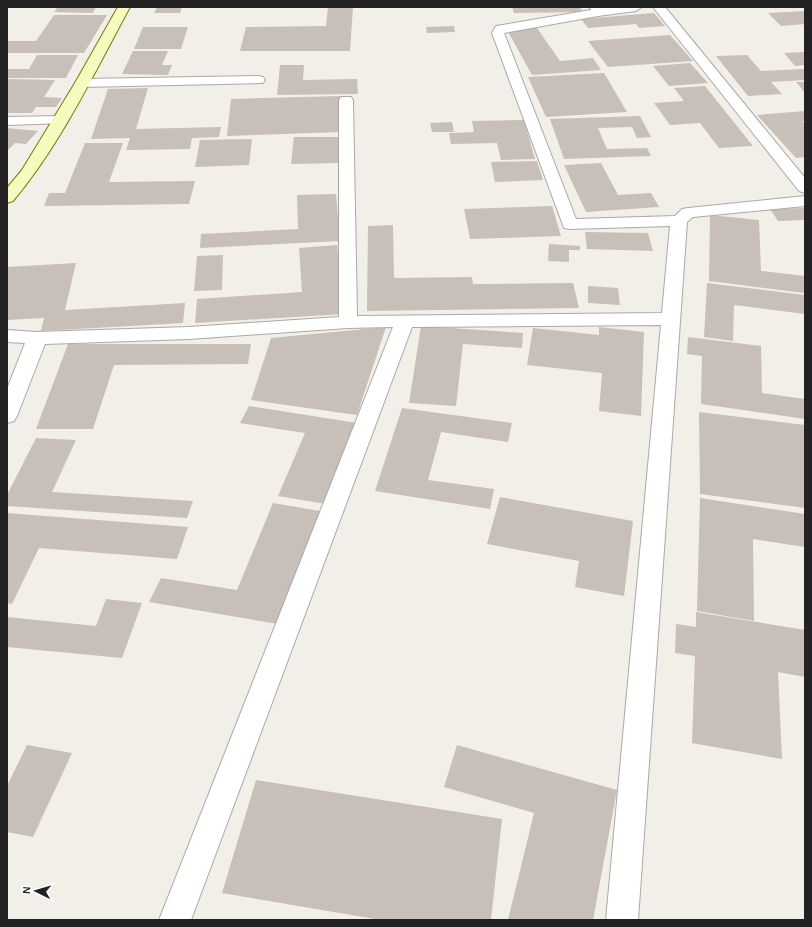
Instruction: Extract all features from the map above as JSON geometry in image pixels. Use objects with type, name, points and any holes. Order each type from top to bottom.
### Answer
[{"type":"street","points":[[7,198],[29,172],[82,83],[124,7]]},
{"type":"street","points":[[636,7],[597,9],[500,29],[498,33],[570,224],[679,221],[688,213],[805,201]]},
{"type":"street","points":[[659,7],[805,188]]},
{"type":"street","points":[[82,83],[258,80]]},
{"type":"street","points":[[346,100],[348,322]]},
{"type":"street","points":[[7,121],[60,120]]},
{"type":"street","points":[[622,920],[679,221]]},
{"type":"street","points":[[7,336],[37,338],[189,333],[348,322],[671,319]]},
{"type":"street","points":[[175,920],[405,321]]},
{"type":"street","points":[[7,416],[37,338]]},
{"type":"building","points":[[58,7],[96,7],[93,13],[54,12]]},
{"type":"building","points":[[157,7],[182,7],[180,13],[154,13]]},
{"type":"building","points":[[328,7],[353,7],[350,51],[240,51],[246,27],[326,26]]},
{"type":"building","points":[[512,7],[580,7],[582,12],[514,13]]},
{"type":"building","points":[[805,11],[805,24],[781,26],[768,13]]},
{"type":"building","points":[[654,13],[665,26],[639,28],[636,24],[588,28],[581,19]]},
{"type":"building","points":[[54,15],[107,15],[84,53],[7,53],[7,41],[36,41]]},
{"type":"building","points":[[454,26],[455,32],[427,33],[426,27]]},
{"type":"building","points":[[143,27],[188,27],[181,49],[134,49]]},
{"type":"building","points":[[537,28],[560,61],[593,58],[601,70],[532,75],[507,30]]},
{"type":"building","points":[[670,35],[693,61],[608,67],[588,41]]},
{"type":"building","points":[[133,51],[168,51],[162,65],[172,65],[168,75],[122,74]]},
{"type":"building","points":[[805,52],[805,65],[795,66],[784,53]]},
{"type":"building","points":[[37,55],[78,55],[66,78],[7,78],[7,69],[29,69]]},
{"type":"building","points":[[747,55],[761,71],[804,69],[805,80],[771,82],[782,94],[748,96],[716,56]]},
{"type":"building","points":[[690,63],[708,83],[669,86],[653,66]]},
{"type":"building","points":[[280,65],[304,65],[303,80],[357,79],[358,94],[277,95]]},
{"type":"building","points":[[604,73],[627,112],[546,117],[528,77]]},
{"type":"building","points":[[7,79],[55,80],[44,97],[62,98],[56,107],[36,107],[32,113],[7,113]]},
{"type":"building","points":[[796,82],[805,82],[805,93]]},
{"type":"building","points":[[705,86],[753,146],[719,148],[700,123],[670,125],[654,103],[684,101],[674,88]]},
{"type":"building","points":[[148,88],[136,129],[221,127],[219,137],[192,138],[190,149],[126,150],[130,138],[91,139],[108,89]]},
{"type":"building","points":[[340,96],[342,132],[227,136],[231,99]]},
{"type":"building","points":[[805,111],[805,121],[802,121],[805,124],[805,157],[796,158],[757,115]]},
{"type":"building","points":[[640,116],[651,137],[637,138],[632,127],[598,128],[607,149],[647,148],[651,156],[564,159],[550,119]]},
{"type":"building","points":[[524,120],[535,159],[501,160],[497,143],[451,144],[449,133],[474,132],[472,121]]},
{"type":"building","points":[[452,122],[454,132],[432,132],[430,123]]},
{"type":"building","points":[[7,128],[38,131],[26,144],[15,143],[7,151]]},
{"type":"building","points":[[294,137],[341,137],[339,163],[291,164]]},
{"type":"building","points":[[252,139],[249,165],[195,167],[200,140]]},
{"type":"building","points":[[85,143],[123,143],[109,182],[195,181],[189,204],[44,206],[49,193],[65,193]]},
{"type":"building","points":[[537,161],[543,180],[495,182],[491,162]]},
{"type":"building","points":[[601,163],[618,195],[651,193],[659,207],[586,212],[564,165]]},
{"type":"building","points":[[336,194],[340,241],[200,248],[201,234],[298,229],[297,195]]},
{"type":"building","points":[[552,206],[561,236],[470,239],[464,209]]},
{"type":"building","points":[[805,208],[805,220],[778,221],[770,209]]},
{"type":"building","points":[[710,215],[759,220],[761,271],[805,276],[805,293],[709,281]]},
{"type":"building","points":[[393,225],[394,278],[472,277],[473,284],[573,283],[579,308],[367,311],[368,226]]},
{"type":"building","points":[[585,232],[648,233],[653,251],[587,249]]},
{"type":"building","points":[[549,244],[580,246],[580,250],[569,250],[569,262],[548,261]]},
{"type":"building","points":[[337,245],[345,314],[195,323],[197,299],[302,292],[299,248]]},
{"type":"building","points":[[223,255],[222,290],[194,291],[197,256]]},
{"type":"building","points":[[76,263],[65,310],[185,303],[183,323],[41,331],[44,318],[7,320],[7,267]]},
{"type":"building","points":[[707,283],[805,295],[805,314],[734,305],[733,341],[704,337]]},
{"type":"building","points":[[588,286],[618,288],[620,305],[588,303]]},
{"type":"building","points":[[421,326],[523,333],[522,348],[463,344],[456,406],[409,403]]},
{"type":"building","points":[[386,327],[357,415],[251,400],[271,338]]},
{"type":"building","points":[[599,327],[644,332],[641,416],[599,411],[602,373],[527,365],[533,328],[599,335]]},
{"type":"building","points":[[688,337],[761,346],[762,393],[805,399],[805,419],[701,404],[702,356],[687,354]]},
{"type":"building","points":[[68,344],[251,344],[248,364],[114,365],[93,429],[36,429]]},
{"type":"building","points":[[249,406],[357,423],[326,504],[278,496],[305,433],[240,423]]},
{"type":"building","points":[[402,408],[512,423],[508,442],[441,432],[428,480],[494,489],[490,509],[375,491]]},
{"type":"building","points":[[699,412],[805,425],[805,508],[700,494]]},
{"type":"building","points":[[36,438],[76,440],[52,492],[193,501],[187,518],[7,506],[7,495]]},
{"type":"building","points":[[500,497],[633,521],[624,596],[575,587],[579,561],[487,544]]},
{"type":"building","points":[[700,498],[805,514],[805,547],[753,539],[754,621],[697,611]]},
{"type":"building","points":[[273,503],[320,511],[278,624],[149,602],[161,578],[237,590]]},
{"type":"building","points":[[7,513],[188,527],[177,559],[39,548],[12,604],[7,603]]},
{"type":"building","points":[[106,599],[142,603],[122,658],[7,647],[7,617],[96,626]]},
{"type":"building","points":[[696,612],[805,630],[805,677],[778,672],[782,759],[692,743],[695,656],[675,653],[676,624],[696,627]]},
{"type":"building","points":[[27,745],[72,753],[33,837],[7,832],[7,786]]},
{"type":"building","points":[[457,745],[617,790],[593,920],[508,920],[534,813],[444,787]]},
{"type":"building","points":[[256,780],[502,819],[491,920],[381,920],[222,893]]}]
